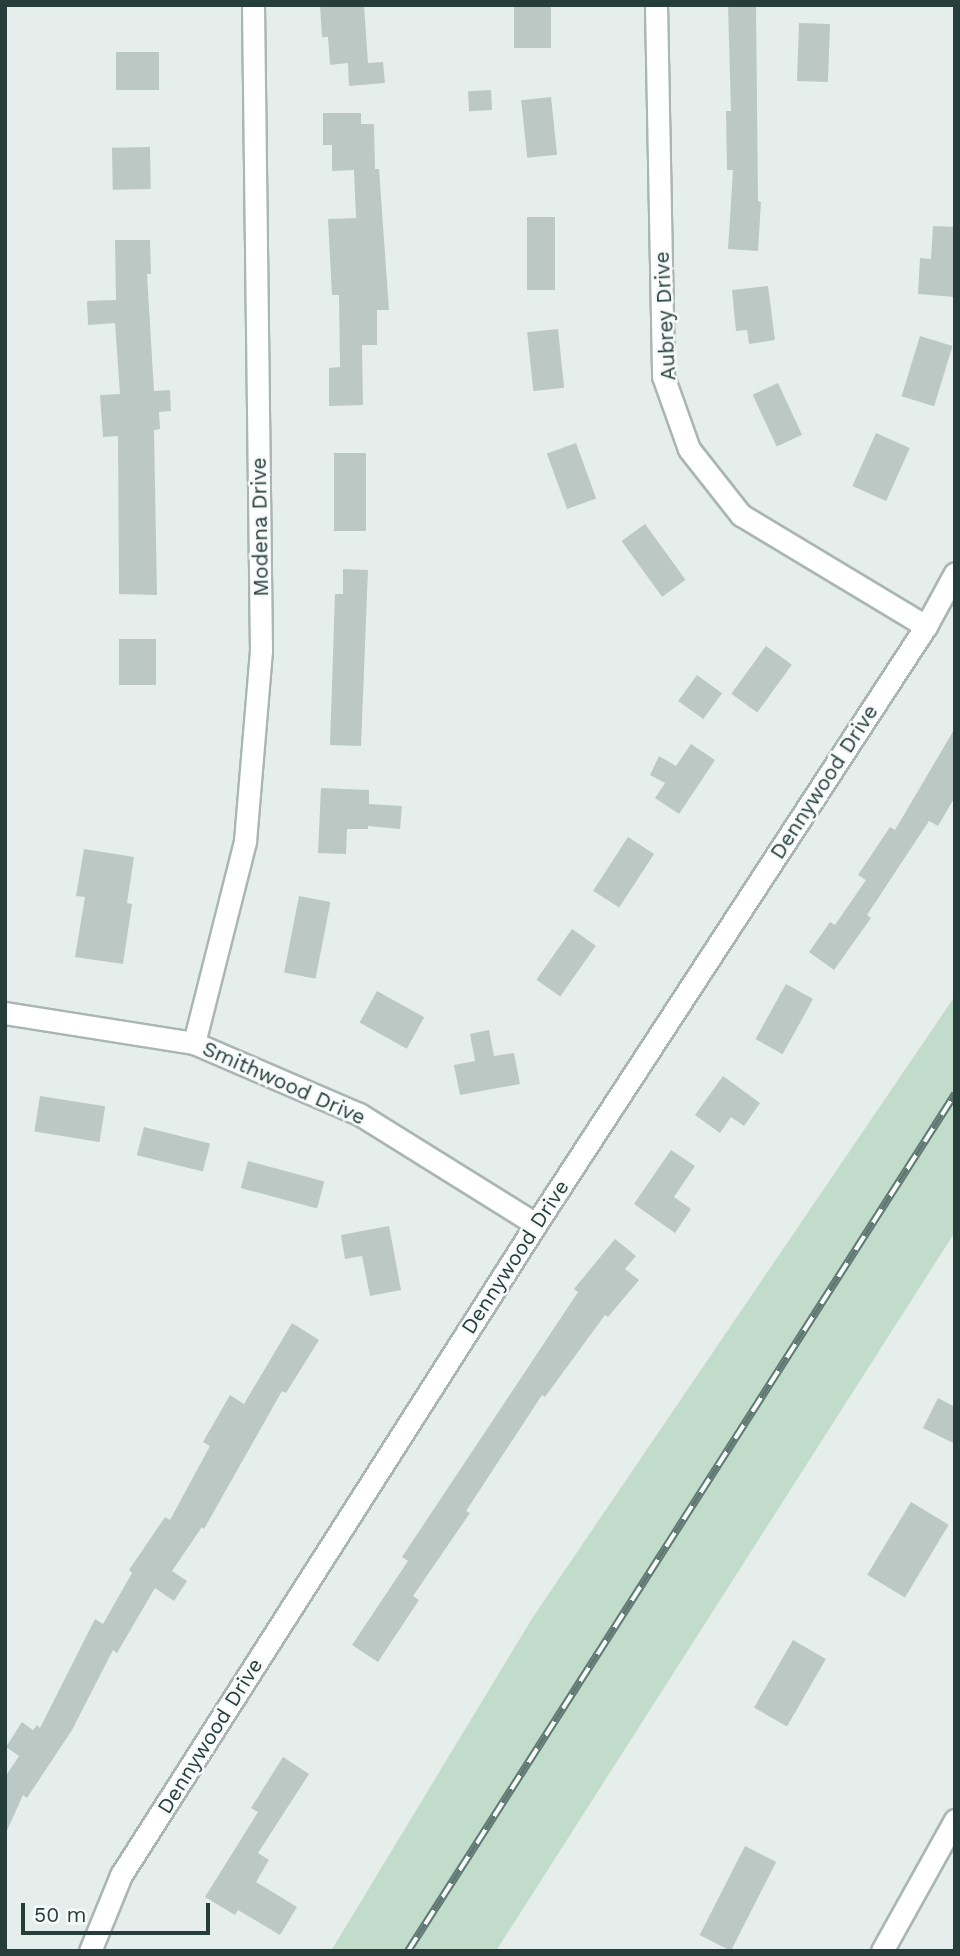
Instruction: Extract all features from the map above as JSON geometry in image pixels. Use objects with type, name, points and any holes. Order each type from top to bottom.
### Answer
[{"type":"street","name":"Modena Drive","points":[[194,1043],[245,841],[261,651],[253,5]]},
{"type":"street","name":"Aubrey Drive","points":[[656,5],[663,376],[690,449],[741,515],[926,626]]},
{"type":"street","name":"Dennywood Drive","points":[[90,1951],[121,1875],[536,1224],[926,626],[955,573]]},
{"type":"street","name":"Smithwood Drive","points":[[5,1013],[194,1043],[359,1114],[536,1224]]},
{"type":"street","points":[[882,1951],[955,1820]]},
{"type":"green space","points":[[955,996],[955,1232],[496,1951],[331,1951],[533,1617]]},
{"type":"building","points":[[320,5],[364,5],[368,63],[383,62],[385,83],[349,86],[348,63],[330,65],[328,37],[322,37]]},
{"type":"building","points":[[514,5],[551,5],[551,48],[514,48]]},
{"type":"building","points":[[728,5],[756,5],[758,201],[761,202],[758,251],[728,249],[733,170],[727,170],[726,111],[731,111]]},
{"type":"building","points":[[799,23],[830,24],[828,82],[797,81]]},
{"type":"building","points":[[116,52],[159,52],[159,90],[116,90]]},
{"type":"building","points":[[491,90],[492,110],[469,111],[468,91]]},
{"type":"building","points":[[551,97],[557,155],[527,158],[521,100]]},
{"type":"building","points":[[323,113],[361,113],[361,124],[374,124],[375,169],[379,169],[389,310],[377,310],[377,345],[362,345],[363,405],[329,406],[329,368],[340,367],[339,295],[332,295],[328,219],[356,218],[354,170],[332,171],[332,145],[323,145]]},
{"type":"building","points":[[150,147],[151,189],[113,190],[112,148]]},
{"type":"building","points":[[527,217],[555,217],[555,290],[527,290]]},
{"type":"building","points":[[933,226],[955,227],[955,297],[918,294],[920,258],[931,259]]},
{"type":"building","points":[[115,240],[150,240],[151,274],[147,274],[154,391],[170,390],[171,411],[159,412],[160,429],[154,430],[157,595],[119,594],[118,436],[103,437],[100,395],[120,394],[115,323],[88,325],[87,301],[116,300]]},
{"type":"building","points":[[768,286],[775,340],[749,344],[747,330],[736,331],[732,290]]},
{"type":"building","points":[[558,329],[564,388],[533,391],[527,332]]},
{"type":"building","points":[[920,336],[953,346],[934,406],[902,396]]},
{"type":"building","points":[[778,383],[802,435],[777,446],[753,395]]},
{"type":"building","points":[[876,433],[910,448],[886,501],[852,486]]},
{"type":"building","points":[[576,443],[596,498],[567,509],[547,454]]},
{"type":"building","points":[[334,453],[366,453],[366,531],[334,531]]},
{"type":"building","points":[[645,524],[686,580],[662,597],[622,541]]},
{"type":"building","points":[[343,569],[368,570],[361,746],[330,745],[335,594],[343,594]]},
{"type":"building","points":[[119,639],[156,639],[156,685],[119,685]]},
{"type":"building","points":[[766,646],[792,665],[757,713],[731,694]]},
{"type":"building","points":[[697,675],[722,693],[703,719],[678,701]]},
{"type":"building","points":[[955,728],[955,797],[938,826],[929,821],[867,915],[871,918],[834,970],[809,952],[830,922],[835,925],[866,880],[858,875],[890,827],[895,830]]},
{"type":"building","points":[[691,744],[715,760],[679,814],[655,798],[665,783],[650,775],[659,756],[676,766]]},
{"type":"building","points":[[321,788],[369,790],[369,804],[402,806],[400,829],[368,826],[368,829],[347,829],[346,854],[318,853]]},
{"type":"building","points":[[628,837],[654,854],[619,908],[593,891]]},
{"type":"building","points":[[84,849],[134,857],[127,903],[132,904],[123,964],[75,957],[85,897],[76,896]]},
{"type":"building","points":[[299,896],[330,902],[316,979],[284,973]]},
{"type":"building","points":[[572,929],[596,946],[560,996],[536,980]]},
{"type":"building","points":[[786,984],[813,999],[783,1054],[755,1039]]},
{"type":"building","points":[[377,991],[424,1017],[407,1049],[360,1022]]},
{"type":"building","points":[[489,1030],[494,1056],[514,1053],[520,1084],[460,1095],[454,1065],[475,1061],[470,1034]]},
{"type":"building","points":[[723,1076],[760,1103],[744,1126],[731,1117],[720,1133],[695,1115]]},
{"type":"building","points":[[40,1096],[105,1106],[100,1142],[34,1132]]},
{"type":"building","points":[[144,1127],[210,1143],[203,1172],[137,1155]]},
{"type":"building","points":[[671,1150],[695,1166],[674,1197],[691,1209],[675,1233],[634,1204]]},
{"type":"building","points":[[248,1161],[324,1181],[317,1208],[241,1188]]},
{"type":"building","points":[[389,1226],[401,1290],[370,1296],[362,1256],[345,1259],[341,1235]]},
{"type":"building","points":[[615,1239],[636,1256],[625,1269],[639,1280],[608,1317],[605,1315],[545,1397],[542,1395],[466,1511],[470,1513],[413,1596],[419,1600],[378,1662],[352,1645],[408,1561],[402,1557],[578,1292],[574,1289]]},
{"type":"building","points":[[292,1323],[319,1340],[286,1393],[282,1391],[204,1529],[202,1527],[172,1571],[187,1581],[174,1601],[155,1588],[117,1653],[113,1650],[72,1730],[27,1798],[23,1795],[5,1835],[5,1777],[19,1756],[6,1747],[22,1722],[33,1730],[37,1725],[40,1728],[95,1619],[103,1624],[132,1573],[129,1570],[165,1517],[170,1520],[210,1446],[203,1442],[230,1395],[244,1404]]},
{"type":"building","points":[[938,1398],[955,1407],[955,1444],[923,1428]]},
{"type":"building","points":[[911,1502],[949,1525],[905,1598],[867,1575]]},
{"type":"building","points":[[793,1640],[826,1659],[787,1727],[754,1708]]},
{"type":"building","points":[[283,1757],[309,1774],[258,1853],[269,1860],[256,1882],[297,1907],[280,1935],[238,1910],[235,1915],[205,1897],[258,1812],[251,1808]]},
{"type":"building","points":[[745,1846],[776,1862],[731,1951],[700,1935]]},
{"type":"railway","points":[[408,1951],[955,1094]]}]
